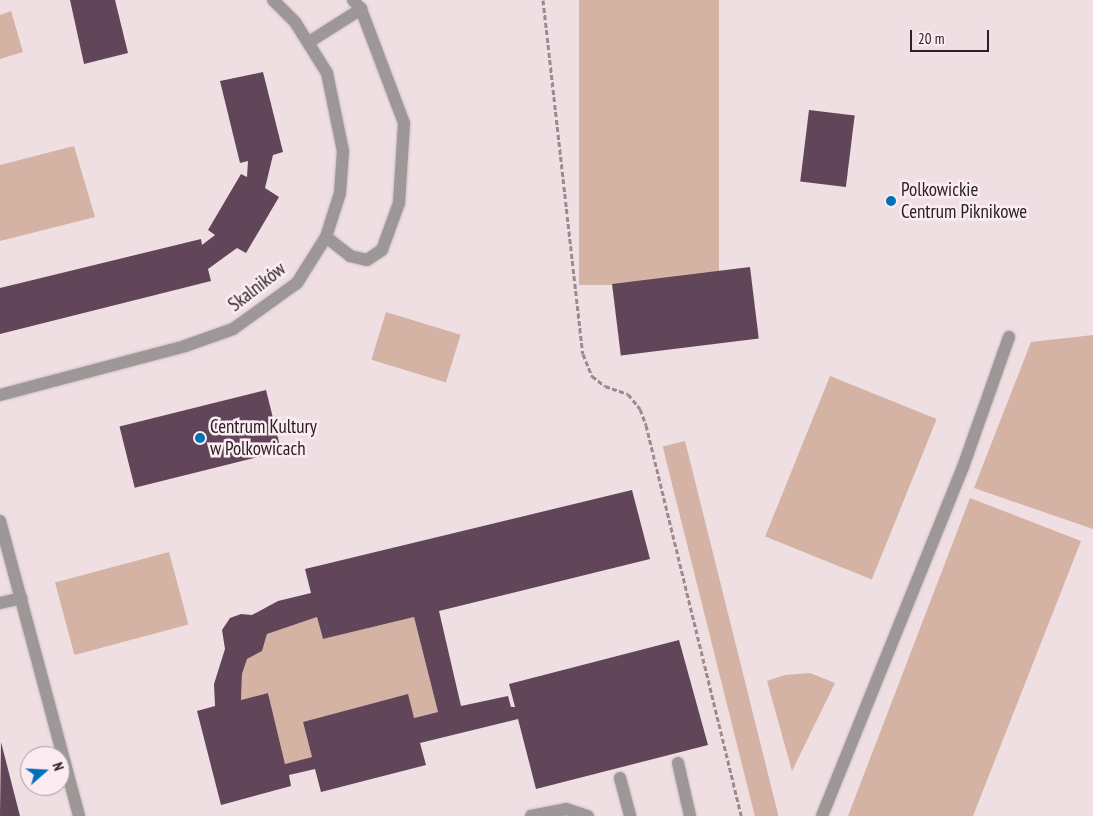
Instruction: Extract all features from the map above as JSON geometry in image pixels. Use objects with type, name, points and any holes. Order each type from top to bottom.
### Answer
[{"type":"street","name":"Skalników","points":[[0,395],[185,346],[233,329],[297,283],[326,238],[340,192],[343,151],[327,73],[295,22],[274,0]]},
{"type":"street","points":[[309,42],[357,4],[404,123],[399,203],[382,250],[367,260],[350,256],[326,238]]},
{"type":"street","points":[[822,816],[963,468],[1009,337]]},
{"type":"street","points":[[0,521],[79,816]]},
{"type":"street","points":[[0,603],[21,598]]},
{"type":"street","points":[[678,764],[690,816]]},
{"type":"street","points":[[620,778],[630,816]]},
{"type":"street","points":[[531,816],[566,809],[588,816]]},
{"type":"path","points":[[543,0],[583,354],[592,376],[605,386],[628,394],[640,409],[646,425],[742,816]]},
{"type":"shaded area","points":[[579,0],[719,0],[719,285],[579,285]]},
{"type":"shaded area","points":[[11,11],[23,52],[0,59],[0,15]]},
{"type":"shaded area","points":[[74,146],[95,217],[0,241],[0,165]]},
{"type":"shaded area","points":[[386,312],[461,335],[446,383],[371,360]]},
{"type":"shaded area","points":[[1093,335],[1093,529],[974,488],[1031,342]]},
{"type":"shaded area","points":[[830,376],[937,419],[872,579],[765,536]]},
{"type":"shaded area","points":[[685,441],[778,816],[755,816],[663,447]]},
{"type":"shaded area","points":[[970,498],[1081,541],[973,816],[848,816]]},
{"type":"shaded area","points":[[169,552],[188,624],[74,655],[55,583]]},
{"type":"shaded area","points":[[317,617],[323,639],[414,617],[438,712],[414,718],[303,722],[312,757],[285,764],[268,693],[241,700],[242,674],[247,659],[262,651],[267,634]]},
{"type":"shaded area","points":[[810,673],[835,683],[792,771],[767,681],[785,675]]},
{"type":"building","points":[[70,0],[115,0],[128,53],[84,64]]},
{"type":"building","points":[[263,72],[283,152],[273,155],[265,188],[279,197],[246,253],[237,248],[208,269],[211,281],[0,334],[0,288],[201,239],[202,245],[215,235],[208,230],[241,174],[247,177],[248,161],[240,163],[220,81]]},
{"type":"building","points":[[809,110],[855,116],[846,187],[800,181]]},
{"type":"building","points":[[750,267],[759,338],[621,355],[612,284]]},
{"type":"building","name":"Centrum Kultury w Polkowicach","points":[[266,390],[281,451],[135,488],[119,427]]},
{"type":"building","points":[[632,490],[650,559],[439,611],[461,706],[508,696],[511,707],[515,707],[509,684],[679,640],[708,745],[536,789],[518,719],[420,743],[426,765],[321,792],[315,769],[289,775],[291,786],[221,805],[197,711],[215,706],[214,684],[225,649],[222,630],[230,618],[241,614],[252,615],[278,601],[311,593],[305,569]],"holes":[[[317,617],[323,639],[414,617],[438,712],[414,718],[408,694],[303,722],[312,757],[285,764],[268,693],[241,700],[242,674],[247,659],[262,651],[267,634]]]},
{"type":"building","points":[[1,742],[20,816],[0,816]]},
{"type":"place","name":"Polkowickie Centrum Piknikowe","points":[[891,201]]},
{"type":"place","name":"Centrum Kultury w Polkowicach","points":[[200,438]]}]
